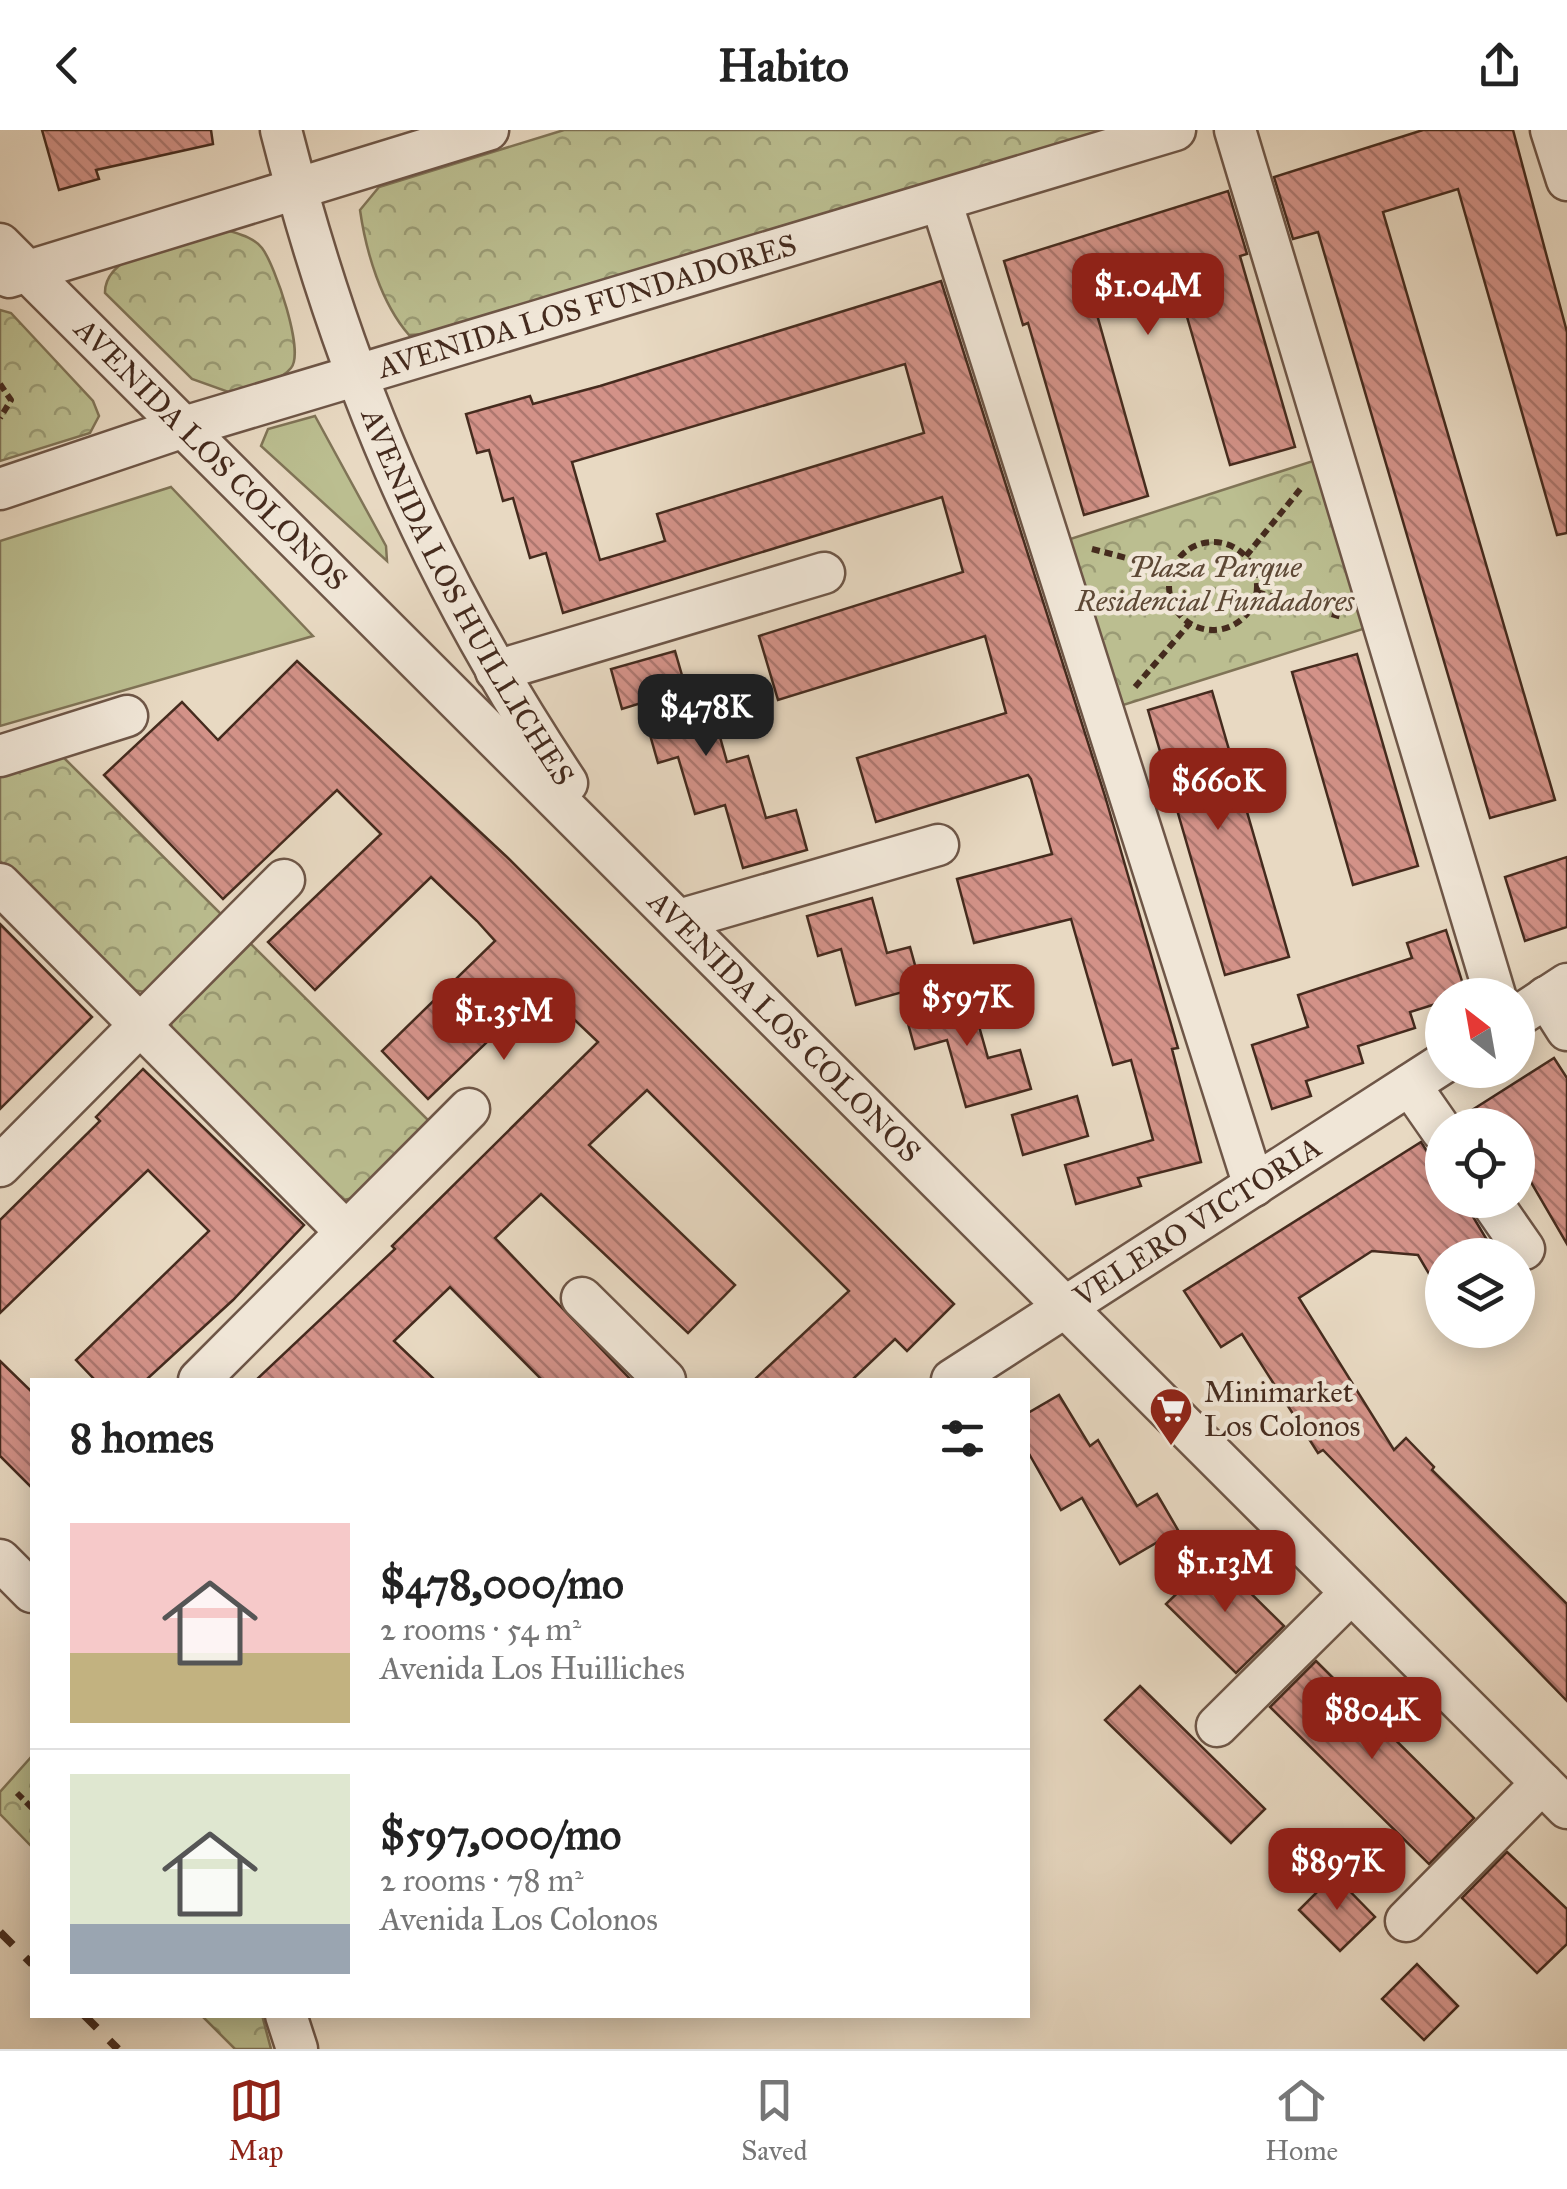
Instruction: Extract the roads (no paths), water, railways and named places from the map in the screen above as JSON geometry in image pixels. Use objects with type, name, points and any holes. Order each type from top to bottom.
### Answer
[{"type":"street","name":"AVENIDA LOS HUILLICHES","points":[[281,130],[354,378],[403,495],[496,671],[577,797],[634,875]]},
{"type":"street","points":[[14,276],[488,130]]},
{"type":"street","name":"AVENIDA LOS FUNDADORES","points":[[0,489],[184,427],[1174,130]]},
{"type":"street","points":[[1235,130],[1490,978]]},
{"type":"street","points":[[1551,130],[1567,180]]},
{"type":"street","points":[[941,201],[1254,1186]]},
{"type":"street","name":"AVENIDA LOS COLONOS","points":[[0,244],[14,276],[184,427],[1554,1796]]},
{"type":"street","points":[[496,671],[824,573]]},
{"type":"street","points":[[0,756],[127,716]]},
{"type":"street","points":[[679,920],[938,845]]},
{"type":"street","points":[[0,1166],[284,880]]},
{"type":"street","points":[[0,884],[346,1232]]},
{"type":"street","name":"VELERO VICTORIA","points":[[955,1378],[1425,1075]]},
{"type":"street","points":[[201,1378],[468,1109]]},
{"type":"street","points":[[582,1298],[663,1378]]},
{"type":"street","points":[[1217,1726],[1351,1593]]},
{"type":"street","points":[[1406,1921],[1554,1796]]},
{"type":"street","points":[[287,2018],[297,2049]]},
{"type":"railway","points":[[0,1932],[30,1962]]},
{"type":"railway","points":[[87,2018],[118,2049]]},
{"type":"place","name":"Minimarket Los Colonos","points":[[1171,1447]]},
{"type":"park label","name":"Plaza Parque Residencial Fundadores","points":[[1215,584]]}]
